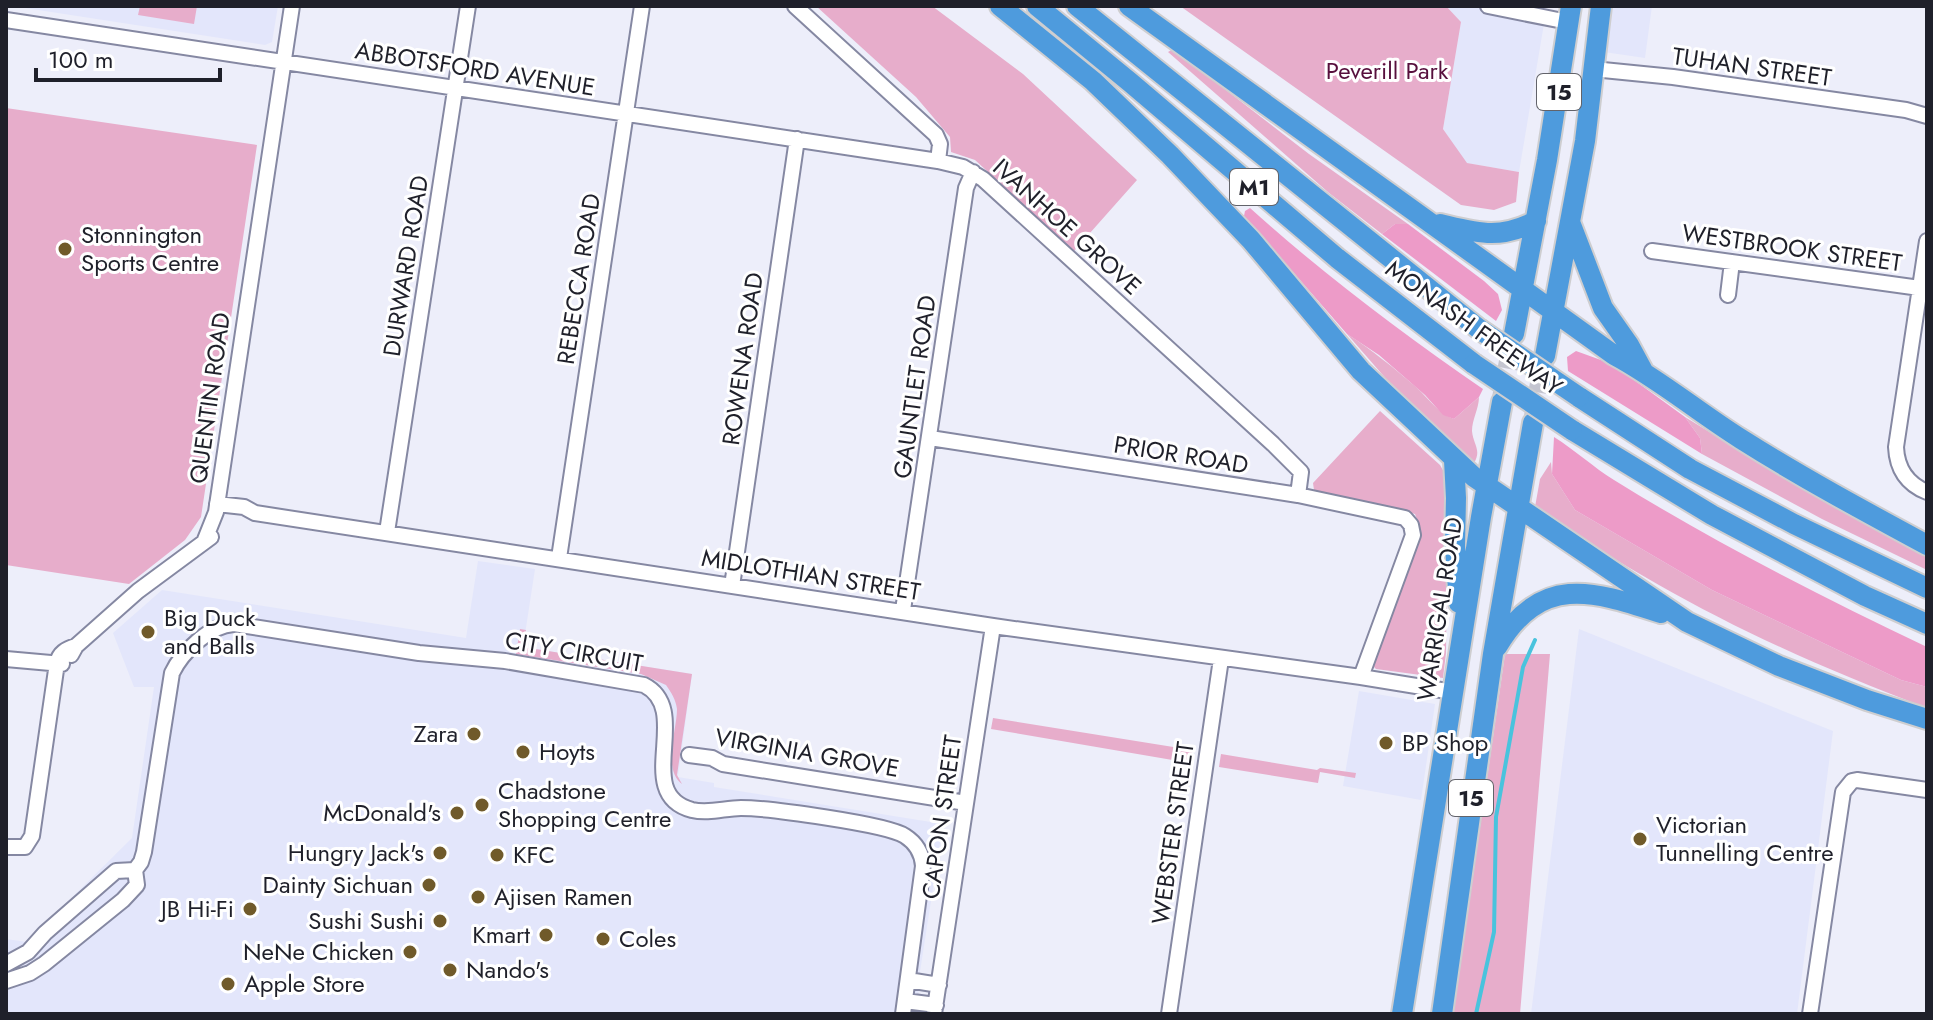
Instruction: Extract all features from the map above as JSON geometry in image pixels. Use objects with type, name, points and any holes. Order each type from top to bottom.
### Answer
[{"type":"highway","points":[[1000,6],[1093,81],[1179,164],[1251,240],[1361,371],[1454,460],[1518,508],[1687,622]]},
{"type":"highway","name":"MONASH FREEWAY","points":[[1037,6],[1337,258],[1474,364],[1572,430],[1712,515],[1865,596],[1927,624]]},
{"type":"highway","name":"MONASH FREEWAY","points":[[1077,6],[1479,329],[1690,469],[1794,524],[1927,588]]},
{"type":"highway","points":[[1129,6],[1614,355],[1643,371],[1759,451],[1927,545]]},
{"type":"highway","name":"15","points":[[1545,356],[1585,141],[1601,6]]},
{"type":"highway","name":"15","points":[[1514,334],[1536,221],[1569,14]]},
{"type":"highway","points":[[1429,222],[1483,234],[1500,234],[1516,231],[1536,221]]},
{"type":"highway","points":[[1531,247],[1550,249],[1568,232],[1603,308],[1643,371]]},
{"type":"highway","name":"WARRIGAL ROAD","points":[[1402,1014],[1486,485],[1502,402]]},
{"type":"highway","name":"15","points":[[1442,1014],[1493,654],[1533,423]]},
{"type":"highway","points":[[1454,460],[1455,546],[1462,634]]},
{"type":"highway","points":[[1493,654],[1506,632],[1525,613],[1549,599],[1593,593],[1687,622],[1779,666],[1927,719]]},
{"type":"street","name":"QUENTIN ROAD","points":[[59,666],[59,657],[67,649],[76,646],[138,591],[204,542],[217,508],[292,6]]},
{"type":"street","name":"DURWARD ROAD","points":[[387,532],[468,6]]},
{"type":"street","name":"REBECCA ROAD","points":[[559,558],[642,6]]},
{"type":"street","points":[[795,6],[936,135],[940,144],[938,161]]},
{"type":"street","points":[[1488,6],[1569,14]]},
{"type":"street","name":"ABBOTSFORD AVENUE","points":[[6,20],[938,161]]},
{"type":"street","name":"TUHAN STREET","points":[[1593,69],[1673,77],[1906,110],[1927,116]]},
{"type":"street","name":"TUHAN STREET","points":[[1906,110],[1927,109]]},
{"type":"street","name":"ROWENA ROAD","points":[[732,586],[797,139]]},
{"type":"street","name":"IVANHOE GROVE","points":[[938,161],[953,163],[973,172],[1273,444],[1301,472],[1298,495]]},
{"type":"street","name":"GAUNTLET ROAD","points":[[903,610],[966,188],[973,172]]},
{"type":"street","points":[[1927,241],[1924,289],[1896,440],[1899,467],[1910,483],[1927,492]]},
{"type":"street","name":"WESTBROOK STREET","points":[[1652,251],[1924,289]]},
{"type":"street","points":[[1728,295],[1732,262]]},
{"type":"street","name":"PRIOR ROAD","points":[[930,438],[1298,495],[1405,518],[1411,525],[1413,535],[1361,677]]},
{"type":"street","name":"MIDLOTHIAN STREET","points":[[217,508],[242,516],[255,513],[387,532],[993,626],[1453,692]]},
{"type":"street","name":"CITY CIRCUIT","points":[[6,981],[35,970],[123,900],[137,885],[135,870],[144,852],[172,673],[185,654],[217,628],[229,624],[419,653],[505,661],[649,687],[661,699],[665,709],[662,765],[666,785],[672,797],[685,807],[709,811],[758,809],[873,827],[906,837],[920,851],[923,866],[904,1008]]},
{"type":"street","name":"CAPON STREET","points":[[935,1009],[993,626]]},
{"type":"street","points":[[6,659],[35,668],[59,666],[32,836],[25,847],[6,847]]},
{"type":"street","name":"WEBSTER STREET","points":[[1169,1014],[1221,659]]},
{"type":"street","name":"VIRGINIA GROVE","points":[[689,755],[712,758],[723,764],[966,803]]},
{"type":"street","points":[[1810,1014],[1843,792],[1852,781],[1927,790]]},
{"type":"street","points":[[6,964],[28,952],[45,933],[116,871],[135,870]]},
{"type":"street","points":[[908,980],[939,985]]},
{"type":"street","points":[[904,1008],[935,1009]]},
{"type":"shaded area","points":[[12,6],[278,6],[272,42],[265,45]]},
{"type":"shaded area","points":[[1446,6],[1547,6],[1519,172],[1466,163],[1443,129],[1461,22]]},
{"type":"shaded area","points":[[1611,6],[1652,6],[1645,58],[1604,52]]},
{"type":"shaded area","points":[[1250,208],[1364,302],[1483,389],[1479,397],[1454,419],[1443,415],[1379,355],[1347,334],[1244,216]]},
{"type":"shaded area","points":[[1395,224],[1408,224],[1498,294],[1502,310],[1496,321],[1382,234]]},
{"type":"shaded area","points":[[1576,351],[1612,364],[1685,417],[1700,438],[1702,454],[1568,371],[1567,357]]},
{"type":"shaded area","points":[[1554,437],[1614,480],[1729,547],[1927,647],[1927,687],[1901,680],[1712,590],[1575,510],[1552,474]]},
{"type":"shaded area","name":"Chadstone Shopping Centre","points":[[478,561],[535,569],[523,647],[692,674],[678,777],[714,783],[714,787],[943,824],[919,978],[918,1014],[6,1014],[6,939],[27,942],[132,838],[154,687],[134,687],[113,633],[162,590],[466,638]]},
{"type":"shaded area","points":[[1579,629],[1833,731],[1797,1014],[1531,1014]]},
{"type":"shaded area","points":[[1359,691],[1435,704],[1421,800],[1343,786]]},
{"type":"green space","points":[[140,6],[197,6],[194,24],[138,15]]},
{"type":"green space","points":[[816,6],[932,6],[1023,74],[1137,180],[1074,251],[975,160],[951,152],[950,137],[916,97]]},
{"type":"green space","name":"Peverill Park","points":[[1180,6],[1446,6],[1461,22],[1443,129],[1467,163],[1519,172],[1516,202],[1494,210],[1461,205]]},
{"type":"green space","points":[[1173,49],[1309,154],[1408,224],[1395,224],[1382,234],[1329,193],[1168,52]]},
{"type":"green space","points":[[6,108],[257,145],[201,517],[185,540],[129,584],[6,565]]},
{"type":"green space","points":[[1347,334],[1454,419],[1479,397],[1472,427],[1477,451],[1474,463],[1401,396]]},
{"type":"green space","points":[[1380,411],[1440,465],[1448,479],[1443,678],[1376,669],[1372,665],[1421,531],[1415,514],[1314,490],[1313,483]]},
{"type":"green space","points":[[1685,417],[1796,485],[1927,557],[1927,570],[1822,519],[1702,454],[1700,438]]},
{"type":"green space","points":[[1551,462],[1552,474],[1575,510],[1712,590],[1901,680],[1927,687],[1927,708],[1773,644],[1677,595],[1582,539],[1535,507],[1540,479]]},
{"type":"green space","points":[[520,629],[526,630],[523,647],[692,674],[677,775],[682,784],[676,777],[672,759],[677,709],[666,685],[641,674],[516,654]]},
{"type":"green space","points":[[1505,654],[1550,654],[1520,1014],[1453,1014]]},
{"type":"green space","points":[[993,718],[1192,750],[1190,763],[991,729]]},
{"type":"green space","points":[[1221,754],[1317,770],[1356,773],[1355,778],[1320,772],[1318,783],[1219,767]]},
{"type":"waterway","points":[[1476,1014],[1494,932],[1496,817],[1523,667],[1535,640]]},
{"type":"tunnel","points":[[1502,398],[1514,335]]},
{"type":"tunnel","points":[[1533,422],[1545,356]]},
{"type":"place","name":"Stonnington Sports Centre","points":[[65,249]]},
{"type":"place","name":"Big Duck and Balls","points":[[148,632]]},
{"type":"place","name":"Zara","points":[[474,734]]},
{"type":"place","name":"BP Shop","points":[[1386,743]]},
{"type":"place","name":"Hoyts","points":[[523,752]]},
{"type":"place","name":"Chadstone Shopping Centre","points":[[482,805]]},
{"type":"place","name":"McDonald's","points":[[457,813]]},
{"type":"place","name":"Victorian Tunnelling Centre","points":[[1640,839]]},
{"type":"place","name":"Hungry Jack's","points":[[440,853]]},
{"type":"place","name":"KFC","points":[[497,855]]},
{"type":"place","name":"Dainty Sichuan","points":[[429,885]]},
{"type":"place","name":"Ajisen Ramen","points":[[478,897]]},
{"type":"place","name":"JB Hi-Fi","points":[[250,909]]},
{"type":"place","name":"Sushi Sushi","points":[[440,921]]},
{"type":"place","name":"Kmart","points":[[546,935]]},
{"type":"place","name":"Coles","points":[[603,939]]},
{"type":"place","name":"NeNe Chicken","points":[[410,952]]},
{"type":"place","name":"Nando's","points":[[450,970]]},
{"type":"place","name":"Apple Store","points":[[228,984]]}]
